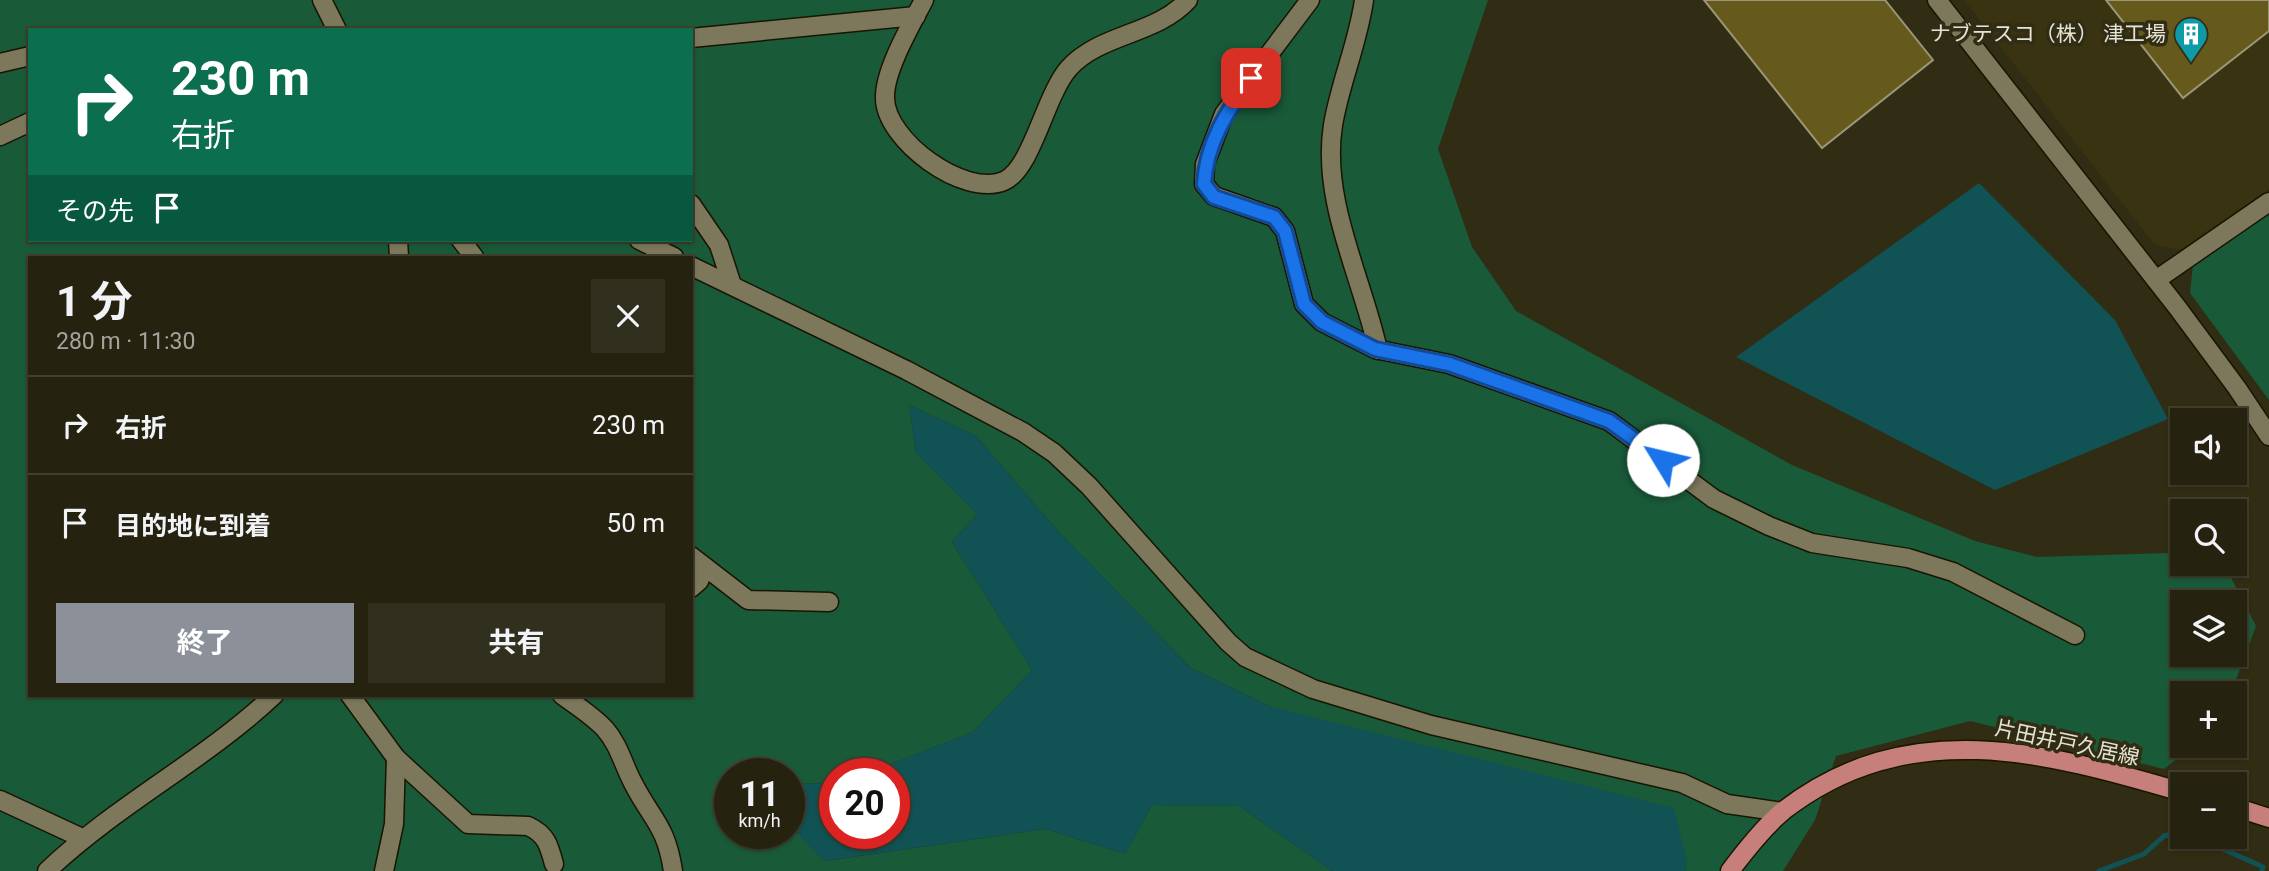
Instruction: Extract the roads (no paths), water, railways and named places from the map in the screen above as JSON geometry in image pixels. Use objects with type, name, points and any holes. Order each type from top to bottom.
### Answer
[{"type":"main road","name":"片田井戸久居線","points":[[1730,871],[1782,812],[1830,782],[1903,755],[1964,747],[2022,753],[2170,789]]},
{"type":"main road","points":[[2247,811],[2269,817]]},
{"type":"street","points":[[322,0],[336,28]]},
{"type":"street","points":[[920,8],[887,81],[884,100],[890,120],[900,136],[931,163],[966,180],[989,184],[1005,180],[1021,167],[1054,88],[1088,50],[1144,29],[1176,12],[1188,0]]},
{"type":"street","points":[[1310,0],[1224,114],[1205,164],[1204,184],[1214,197],[1274,217],[1285,231],[1307,309],[1322,322],[1378,350],[1449,364],[1609,421],[1714,499],[1769,526],[1812,543],[1908,558],[1953,572],[2035,611],[2075,635]]},
{"type":"street","points":[[1364,0],[1333,126],[1332,169],[1335,198],[1369,310],[1378,350]]},
{"type":"street","points":[[1937,0],[2237,387],[2269,436]]},
{"type":"street","points":[[693,38],[920,8]]},
{"type":"street","points":[[0,63],[28,57]]},
{"type":"street","points":[[0,136],[28,123]]},
{"type":"street","points":[[2155,280],[2269,202]]},
{"type":"street","points":[[693,207],[719,245],[732,285]]},
{"type":"street","points":[[463,242],[473,256]]},
{"type":"street","points":[[645,247],[671,256]]},
{"type":"street","points":[[693,267],[906,370],[1023,432],[1054,453],[1089,486],[1228,642],[1245,657],[1313,689],[1431,724],[1682,783],[1727,804],[1782,812]]},
{"type":"street","points":[[693,586],[699,581],[698,562]]},
{"type":"street","points":[[698,562],[748,600],[829,602]]},
{"type":"street","points":[[47,871],[82,838],[245,722],[272,697]]},
{"type":"street","points":[[351,697],[396,758],[468,824],[528,826],[542,834],[554,864]]},
{"type":"street","points":[[565,697],[595,720],[615,743],[632,780],[660,823],[669,844],[673,871]]},
{"type":"street","points":[[384,871],[394,824],[396,758]]},
{"type":"street","points":[[0,800],[82,838]]},
{"type":"water","points":[[1979,183],[2115,320],[2168,419],[1995,490],[1736,357]]},
{"type":"water","points":[[909,405],[976,436],[1058,531],[1191,668],[1269,706],[1674,808],[1687,862],[1685,871],[1332,871],[1239,806],[1152,805],[1125,854],[1046,829],[910,849],[910,758],[906,758],[973,732],[1032,670],[952,542],[977,514],[916,453]]},
{"type":"water","points":[[819,783],[819,849],[907,849],[824,861],[805,841],[805,784]]},
{"type":"waterway","points":[[2099,871],[2144,854],[2164,836],[2172,834],[2212,844],[2263,867],[2262,871]]},
{"type":"place","name":"ナブテスコ（株） 津工場","points":[[2191,64]]}]
